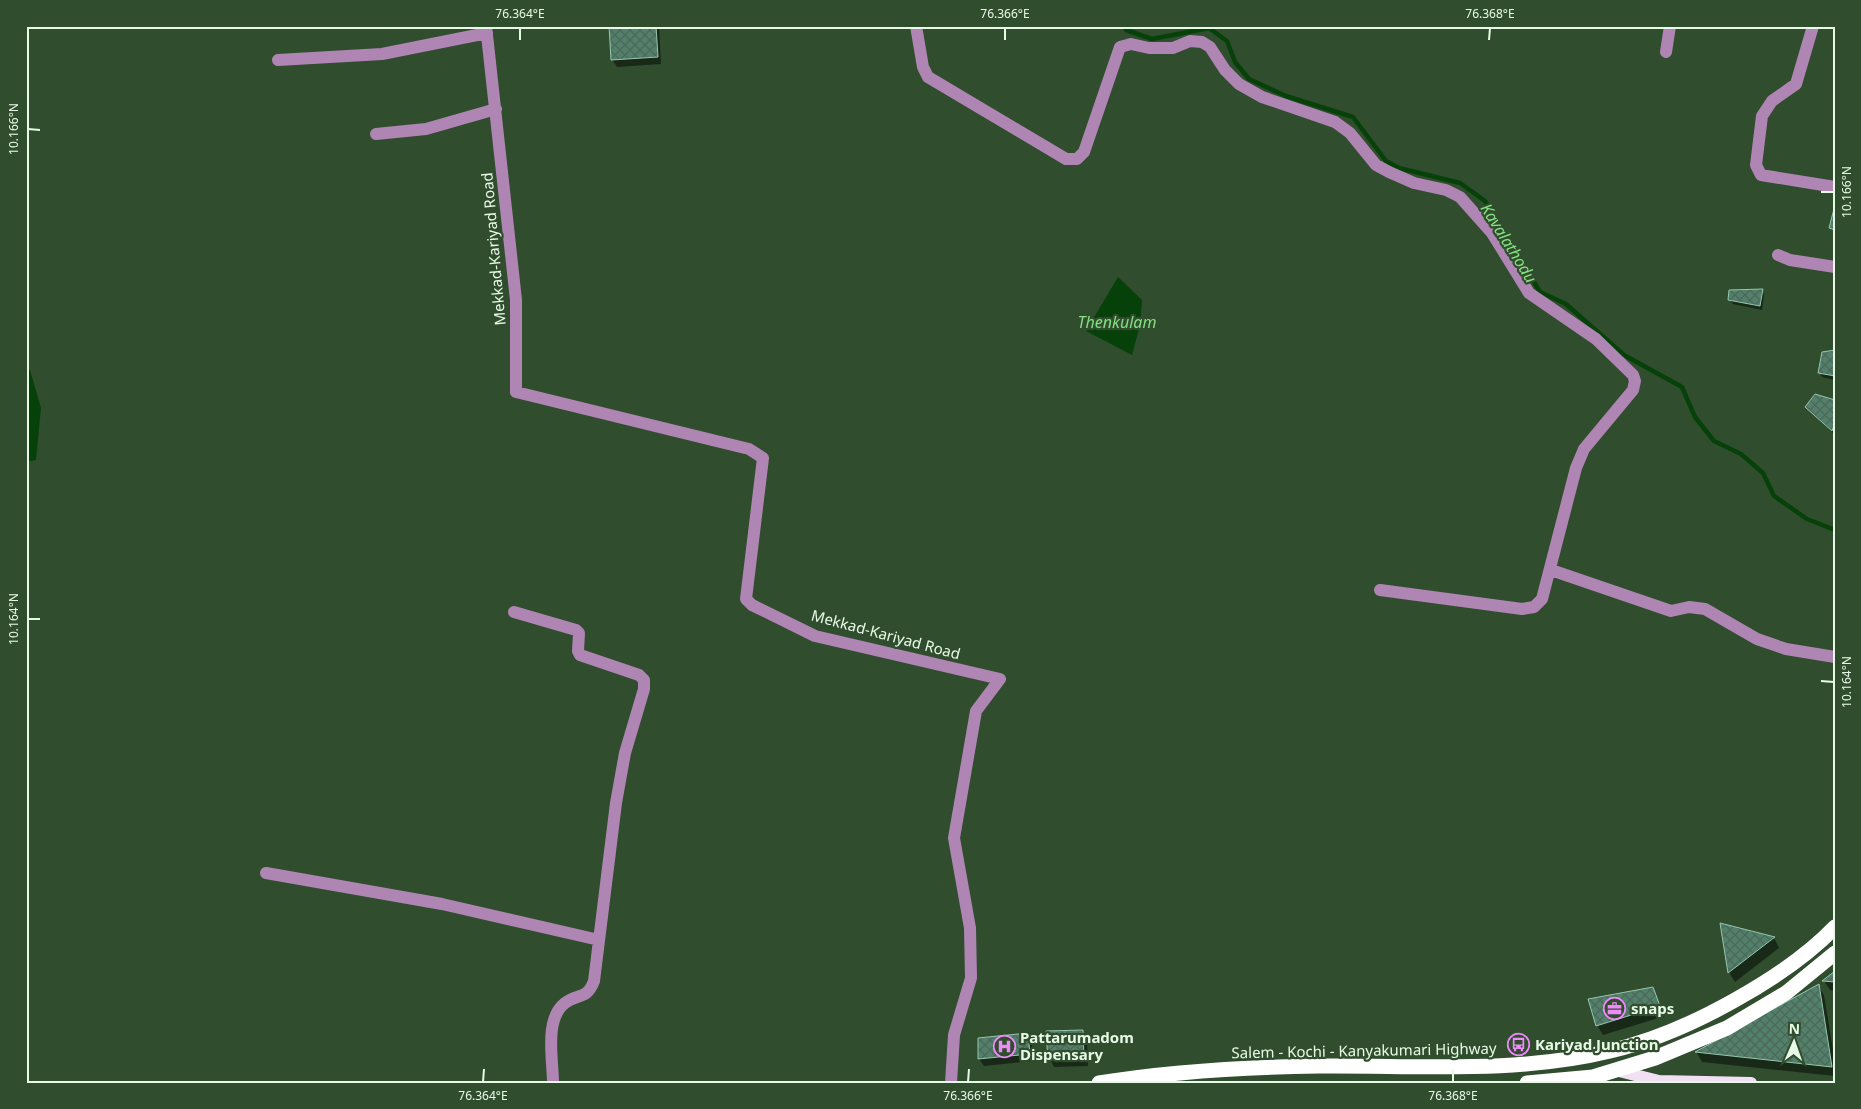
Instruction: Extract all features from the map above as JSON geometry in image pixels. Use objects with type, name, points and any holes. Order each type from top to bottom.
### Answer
[{"type":"highway","name":"Salem - Kochi - Kanyakumari Highway","points":[[1099,1083],[1157,1074],[1222,1069],[1502,1066],[1558,1061],[1610,1051],[1700,1019],[1769,981],[1822,940],[1835,927]]},
{"type":"highway","points":[[1527,1083],[1593,1077],[1655,1058],[1727,1028],[1786,993],[1835,953]]},
{"type":"highway","points":[[1610,1051],[1614,1070]]},
{"type":"main road","points":[[1614,1070],[1658,1081],[1751,1083]]},
{"type":"street","points":[[916,26],[923,67],[928,77],[1066,159],[1077,159],[1084,152],[1120,47],[1131,44],[1149,48],[1173,48],[1190,41],[1202,42],[1210,47],[1225,70],[1239,84],[1262,97],[1335,122],[1350,133],[1376,165],[1389,172],[1414,183],[1446,190],[1460,197],[1492,232],[1530,293],[1596,339],[1634,375],[1634,390],[1584,449],[1576,468],[1542,599],[1534,607],[1522,609],[1380,590]]},
{"type":"street","points":[[1666,52],[1670,26]]},
{"type":"street","points":[[1813,26],[1796,84],[1772,101],[1762,116],[1756,166],[1761,175],[1835,187]]},
{"type":"street","points":[[278,60],[382,54],[486,30],[496,110],[426,129],[376,134]]},
{"type":"street","name":"Mekkad-Kariyad Road","points":[[496,110],[516,300],[516,392],[749,449],[763,458],[746,599],[752,605],[815,636],[1000,678],[976,711],[954,838],[970,928],[970,978],[954,1035],[951,1083]]},
{"type":"street","points":[[1778,255],[1790,260],[1835,266]]},
{"type":"street","points":[[1551,570],[1671,611],[1689,607],[1705,609],[1757,639],[1786,649],[1835,657]]},
{"type":"street","points":[[514,612],[576,630],[580,637],[578,651],[580,655],[639,675],[644,680],[644,689],[625,753],[616,803],[591,990],[584,996],[565,1003],[555,1014],[552,1031],[553,1083]]},
{"type":"street","points":[[266,873],[442,904],[599,940]]},
{"type":"water","name":"Thenkulam","points":[[1118,277],[1142,300],[1140,325],[1132,355],[1086,331]]},
{"type":"water","points":[[30,370],[41,408],[36,460],[26,462],[26,371]]},
{"type":"building","points":[[609,26],[656,26],[658,57],[611,60]]},
{"type":"building","points":[[1835,205],[1835,230],[1829,228]]},
{"type":"building","points":[[1763,289],[1760,306],[1728,300],[1729,290]]},
{"type":"building","points":[[1835,350],[1835,376],[1818,373],[1822,352]]},
{"type":"building","points":[[1815,394],[1835,400],[1835,422],[1832,431],[1805,407]]},
{"type":"building","points":[[1720,923],[1775,937],[1728,973]]},
{"type":"building","points":[[1835,971],[1835,982],[1822,981]]},
{"type":"building","points":[[1819,984],[1832,1067],[1695,1052]]},
{"type":"building","points":[[1653,987],[1660,1006],[1596,1026],[1588,999]]},
{"type":"building","points":[[1083,1030],[1084,1059],[1048,1060],[1046,1031]]},
{"type":"building","name":"Pattarumadom Dispensary","points":[[1028,1033],[1030,1054],[978,1059],[978,1038]]},
{"type":"waterway","name":"Kavalathodu","points":[[1126,26],[1126,30],[1152,39],[1209,28],[1227,41],[1235,62],[1249,79],[1286,96],[1353,117],[1386,161],[1399,168],[1460,183],[1485,201],[1540,292],[1566,304],[1624,355],[1682,387],[1695,417],[1714,441],[1741,454],[1763,473],[1774,496],[1807,519],[1835,530]]},
{"type":"place","name":"snaps","points":[[1615,1008]]},
{"type":"place","name":"Kariyad Junction","points":[[1519,1044]]},
{"type":"place","name":"Pattarumadom Dispensary","points":[[1004,1046]]}]
